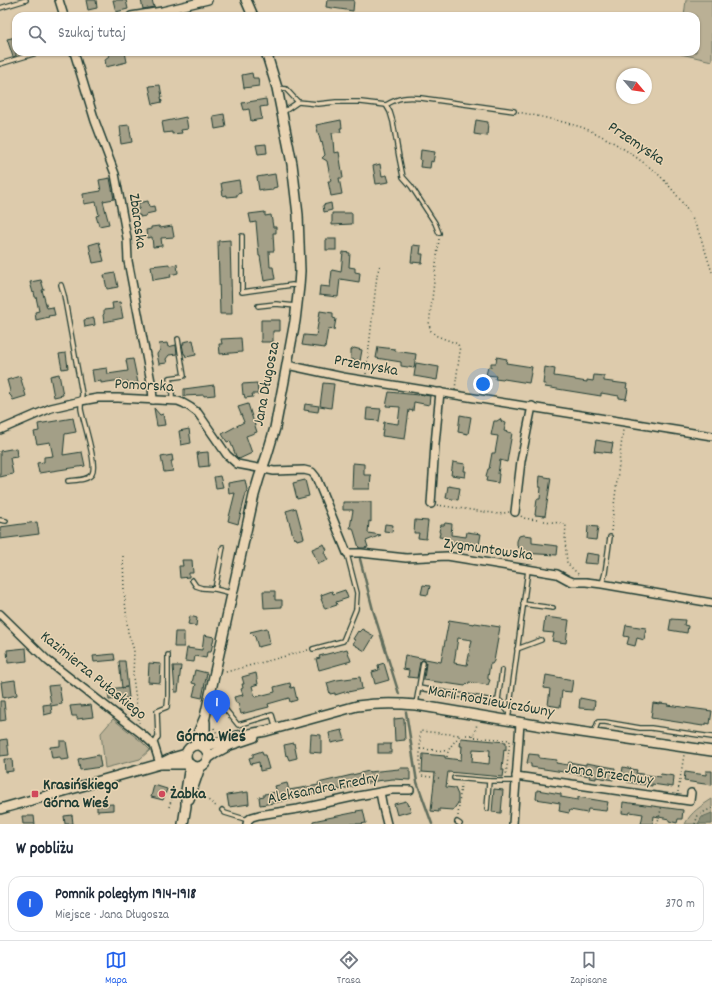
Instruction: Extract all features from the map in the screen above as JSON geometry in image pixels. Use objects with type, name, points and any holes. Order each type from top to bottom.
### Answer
[{"type":"street","points":[[59,0],[63,12]]},
{"type":"street","points":[[156,12],[208,0]]},
{"type":"street","points":[[246,0],[251,12]]},
{"type":"street","name":"Zbaraska","points":[[75,56],[95,120],[115,174],[127,238],[128,261],[152,387],[153,400]]},
{"type":"street","name":"Jana Długosza","points":[[201,746],[205,730],[205,717],[208,702],[250,515],[259,478],[275,428],[300,286],[296,198],[292,164],[277,88],[267,56]]},
{"type":"street","name":"Przemyska","points":[[287,365],[365,380],[712,436]]},
{"type":"street","points":[[430,504],[436,422],[440,392]]},
{"type":"street","name":"Pomorska","points":[[0,430],[51,408],[98,398],[172,400],[183,403],[198,413],[232,461],[237,464],[262,469]]},
{"type":"street","points":[[515,512],[521,461],[532,406]]},
{"type":"street","points":[[262,469],[274,471],[304,470],[312,472],[316,477],[347,552]]},
{"type":"street","name":"Zygmuntowska","points":[[347,552],[406,558],[448,556],[557,574],[573,582],[602,584],[712,603]]},
{"type":"street","name":"Kazimierza Pułaskiego","points":[[0,614],[48,661],[154,745]]},
{"type":"street","name":"Marii Rodziewiczówny","points":[[201,746],[238,736],[266,731],[357,706],[380,704],[416,705],[478,715],[508,717],[520,722],[594,734],[712,750]]},
{"type":"street","points":[[513,824],[520,722]]},
{"type":"street","name":"Marii Rodziewiczówny","points":[[208,758],[223,748],[250,739],[266,731]]},
{"type":"street","points":[[154,745],[160,764]]},
{"type":"street","points":[[160,764],[189,764],[196,768],[200,767],[205,764],[208,758],[207,752],[201,746],[189,748],[186,754],[185,757],[189,764],[183,824]]},
{"type":"street","points":[[0,809],[160,764],[172,758],[186,754]]},
{"type":"street","points":[[186,806],[200,767]]},
{"type":"street","name":"Jana Brzechwy","points":[[516,778],[690,801],[691,793]]},
{"type":"street","name":"Aleksandra Fredry","points":[[247,822],[252,817],[259,815],[298,809],[391,790],[410,790]]},
{"type":"street","points":[[380,792],[387,824]]},
{"type":"lane","points":[[0,8],[26,0]]},
{"type":"lane","points":[[0,64],[27,56]]},
{"type":"lane","points":[[277,88],[286,89],[298,102]]},
{"type":"lane","points":[[282,113],[298,102],[318,104],[336,102],[386,104],[395,99],[409,97],[514,111]]},
{"type":"lane","points":[[386,104],[394,122],[403,177],[411,186],[435,223],[439,233]]},
{"type":"lane","points":[[242,236],[242,292],[292,285],[300,286]]},
{"type":"lane","points":[[61,285],[82,394],[81,409],[90,444],[93,469],[92,474],[86,479],[68,482]]},
{"type":"lane","points":[[258,306],[276,304],[297,306]]},
{"type":"lane","points":[[172,400],[172,391],[169,378],[184,376],[178,339]]},
{"type":"lane","points":[[0,520],[6,521]]},
{"type":"lane","points":[[602,584],[610,537]]},
{"type":"lane","points":[[215,589],[223,547]]},
{"type":"lane","points":[[313,649],[343,641],[356,609],[357,593],[347,552]]},
{"type":"lane","points":[[508,717],[528,569]]},
{"type":"lane","points":[[192,580],[196,586],[202,588],[232,593]]},
{"type":"lane","points":[[523,604],[553,608]]},
{"type":"lane","points":[[518,649],[540,640]]},
{"type":"lane","points":[[154,745],[158,737],[157,710],[167,707],[168,655]]},
{"type":"lane","points":[[416,705],[423,663]]},
{"type":"lane","points":[[498,700],[502,670]]},
{"type":"lane","points":[[418,688],[493,701],[498,700]]},
{"type":"lane","points":[[498,700],[501,702],[508,717]]},
{"type":"lane","points":[[208,702],[222,705],[238,725],[272,715],[276,728]]},
{"type":"lane","points":[[594,734],[598,722],[605,722],[712,737]]},
{"type":"lane","points":[[454,778],[506,781],[516,778]]},
{"type":"lane","points":[[487,808],[489,781]]},
{"type":"lane","points":[[222,810],[247,822]]},
{"type":"path","name":"Przemyska","points":[[514,111],[581,127],[608,139],[636,157],[657,174],[676,194],[691,217],[702,241],[712,272]]},
{"type":"path","points":[[439,233],[429,325],[431,331],[437,336],[458,344],[460,351],[454,394]]},
{"type":"path","points":[[365,380],[377,275],[380,265]]},
{"type":"path","points":[[610,537],[623,434],[623,421]]},
{"type":"path","points":[[430,504],[499,514],[515,512],[523,518],[566,524],[565,540],[567,563],[586,582]]},
{"type":"path","points":[[123,556],[124,590],[128,632],[134,650],[133,677],[140,722],[136,730]]},
{"type":"path","points":[[215,673],[222,673],[313,649]]},
{"type":"path","points":[[473,735],[476,729],[478,715]]},
{"type":"path","points":[[205,717],[211,719],[215,731],[222,735]]},
{"type":"path","points":[[439,778],[422,776],[420,771],[420,731],[460,736],[473,735],[473,737],[510,740],[506,781]]},
{"type":"path","points":[[447,757],[449,748],[460,736]]},
{"type":"path","points":[[677,799],[685,747]]},
{"type":"path","points":[[420,749],[448,751]]},
{"type":"path","points":[[459,823],[461,779]]},
{"type":"path","points":[[196,792],[222,810]]},
{"type":"path","points":[[170,794],[180,797]]},
{"type":"path","points":[[169,806],[173,795]]},
{"type":"path","points":[[657,824],[663,797]]},
{"type":"path","points":[[695,824],[698,815],[712,808]]},
{"type":"shaded area","points":[[686,0],[712,0],[712,61],[690,56],[700,56],[700,12],[684,12]]},
{"type":"shaded area","points":[[113,719],[150,750],[140,759],[105,768],[101,733]]},
{"type":"shaded area","points":[[712,799],[712,824],[685,824],[693,813]]},
{"type":"shaded area","points":[[712,813],[712,824],[698,824],[702,817]]},
{"type":"building","points":[[86,0],[96,0],[97,8],[88,10]]},
{"type":"building","points":[[113,0],[126,0],[128,9],[116,12]]},
{"type":"building","points":[[141,0],[152,0],[154,7],[143,9]]},
{"type":"building","points":[[327,0],[354,0],[353,11],[326,7]]},
{"type":"building","points":[[12,38],[12,54],[7,39]]},
{"type":"building","points":[[109,56],[126,56],[127,62],[106,67],[105,59]]},
{"type":"building","points":[[252,73],[253,78],[258,78],[259,86],[244,88],[242,75]]},
{"type":"building","points":[[160,85],[162,102],[153,104],[149,86]]},
{"type":"building","points":[[266,99],[267,106],[260,107],[262,119],[251,121],[249,109],[244,110],[242,103]]},
{"type":"building","points":[[224,114],[226,127],[215,129],[213,116]]},
{"type":"building","points":[[186,117],[188,129],[181,130],[182,133],[164,133],[162,122]]},
{"type":"building","points":[[341,120],[341,132],[332,133],[334,153],[339,152],[343,178],[339,178],[342,194],[331,196],[328,181],[331,181],[327,161],[322,158],[325,155],[316,125]]},
{"type":"building","points":[[476,120],[488,122],[487,136],[474,134]]},
{"type":"building","points":[[129,125],[132,142],[121,144],[120,126]]},
{"type":"building","points":[[266,144],[267,153],[258,154],[256,145]]},
{"type":"building","points":[[421,150],[435,152],[430,168],[420,167]]},
{"type":"building","points":[[380,164],[382,176],[387,175],[389,182],[376,184],[373,166]]},
{"type":"building","points":[[275,174],[277,187],[273,188],[273,190],[259,190],[257,177]]},
{"type":"building","points":[[110,178],[114,199],[103,201],[109,224],[99,226],[96,216],[99,215],[96,202],[84,204],[83,194],[101,191],[99,180]]},
{"type":"building","points":[[239,180],[241,193],[237,194],[237,196],[223,196],[221,183]]},
{"type":"building","points":[[148,201],[149,207],[154,206],[155,212],[146,214],[146,216],[134,216],[133,210],[139,209],[138,203]]},
{"type":"building","points":[[331,203],[332,210],[324,212],[323,205]]},
{"type":"building","points":[[265,212],[265,216],[271,215],[273,227],[276,227],[276,233],[273,233],[274,251],[269,251],[270,267],[273,267],[275,279],[264,281],[259,256],[256,222],[251,223],[249,214]]},
{"type":"building","points":[[332,213],[352,213],[352,224],[332,225]]},
{"type":"building","points":[[159,226],[160,228],[172,226],[174,237],[161,238],[162,246],[153,247],[152,237],[147,238],[146,230],[151,229],[151,227]]},
{"type":"building","points":[[326,239],[336,239],[336,250],[326,250]]},
{"type":"building","points":[[230,240],[232,314],[220,314],[218,241]]},
{"type":"building","points":[[99,242],[104,261],[93,263],[89,245]]},
{"type":"building","points":[[413,245],[421,246],[420,254],[423,254],[422,263],[411,262]]},
{"type":"building","points":[[343,252],[350,253],[349,267],[355,268],[355,272],[360,273],[359,282],[340,279],[338,297],[319,295],[320,286],[330,287],[332,270],[341,272]]},
{"type":"building","points":[[169,264],[169,266],[177,264],[178,273],[170,275],[171,277],[153,280],[151,266]]},
{"type":"building","points":[[115,273],[118,287],[107,289],[104,275]]},
{"type":"building","points":[[41,280],[47,308],[53,307],[55,315],[36,320],[35,312],[39,311],[36,297],[34,292],[33,293],[30,282]]},
{"type":"building","points":[[120,302],[123,318],[104,322],[104,310],[113,309],[112,303]]},
{"type":"building","points":[[320,311],[333,313],[333,318],[336,319],[334,330],[328,329],[325,348],[302,345],[304,335],[316,336]]},
{"type":"building","points":[[94,318],[95,325],[85,327],[84,320]]},
{"type":"building","points":[[261,320],[280,320],[280,331],[273,331],[273,342],[261,342]]},
{"type":"building","points":[[241,338],[242,352],[220,354],[219,344],[222,344],[221,339]]},
{"type":"building","points":[[193,340],[196,355],[186,357],[182,344],[184,344],[183,342]]},
{"type":"building","points":[[167,343],[168,347],[176,345],[177,354],[169,355],[166,359],[167,363],[159,364],[157,354],[160,350],[159,344]]},
{"type":"building","points":[[378,347],[416,354],[414,368],[401,366],[401,362],[376,358]]},
{"type":"building","points":[[354,348],[362,350],[360,361],[351,359],[351,350]]},
{"type":"building","points":[[66,353],[68,368],[62,369],[59,354]]},
{"type":"building","points":[[497,357],[507,359],[506,363],[532,367],[529,383],[495,379],[496,376],[486,375],[488,367],[491,367],[491,363],[496,363]]},
{"type":"building","points":[[133,359],[138,383],[129,385],[128,382],[122,383],[121,380],[101,383],[101,381],[94,382],[92,370],[107,368],[108,374],[128,371],[126,360]]},
{"type":"building","points":[[416,363],[439,367],[437,380],[414,376]]},
{"type":"building","points":[[545,367],[555,369],[554,376],[587,382],[587,380],[593,381],[594,375],[604,376],[604,381],[627,384],[626,388],[628,389],[626,399],[619,398],[619,396],[601,393],[601,396],[545,387],[546,384],[543,384]]},
{"type":"building","points":[[59,374],[63,395],[54,397],[50,376]]},
{"type":"building","points":[[20,376],[26,396],[13,400],[9,394],[10,391],[7,380]]},
{"type":"building","points":[[257,383],[258,394],[252,394],[253,397],[245,398],[244,394],[243,395],[242,384]]},
{"type":"building","points":[[323,383],[334,384],[331,408],[320,406]]},
{"type":"building","points":[[214,385],[215,395],[184,396],[184,389]]},
{"type":"building","points":[[389,392],[430,396],[429,405],[414,402],[413,411],[409,410],[405,439],[382,436],[384,422],[398,424],[400,407],[386,406]]},
{"type":"building","points":[[248,404],[257,432],[246,436],[252,453],[239,459],[236,456],[230,441],[227,442],[222,434],[244,422],[238,407]]},
{"type":"building","points":[[305,404],[319,406],[318,412],[304,410]]},
{"type":"building","points":[[154,408],[160,415],[163,414],[165,425],[157,426]]},
{"type":"building","points":[[367,408],[381,409],[379,421],[366,420]]},
{"type":"building","points":[[460,415],[471,417],[468,434],[458,432]]},
{"type":"building","points":[[73,418],[76,432],[65,434],[63,455],[82,452],[85,466],[39,473],[37,463],[44,462],[44,457],[53,456],[50,442],[37,444],[34,432],[39,431],[38,424]]},
{"type":"building","points":[[500,419],[502,422],[506,423],[504,431],[512,433],[507,462],[500,460],[498,483],[486,481],[486,476],[492,453],[495,453],[498,436],[491,435],[494,421]]},
{"type":"building","points":[[189,429],[191,443],[181,445],[179,431]]},
{"type":"building","points":[[596,440],[613,443],[611,453],[594,451]]},
{"type":"building","points":[[16,448],[17,457],[10,458],[13,474],[0,477],[0,451]]},
{"type":"building","points":[[208,452],[209,466],[199,467],[197,453]]},
{"type":"building","points":[[172,455],[173,461],[171,461],[173,471],[164,472],[161,457]]},
{"type":"building","points":[[453,462],[465,464],[465,477],[451,475]]},
{"type":"building","points":[[353,463],[364,464],[364,475],[371,475],[370,489],[352,489]]},
{"type":"building","points":[[220,476],[223,487],[216,488],[214,477]]},
{"type":"building","points":[[540,476],[551,478],[545,516],[535,515],[537,499],[540,499]]},
{"type":"building","points":[[245,480],[247,490],[238,524],[228,521],[235,493],[229,494],[228,483]]},
{"type":"building","points":[[305,480],[309,496],[297,499],[293,483]]},
{"type":"building","points":[[448,486],[460,488],[458,500],[446,498]]},
{"type":"building","points":[[343,502],[371,502],[371,522],[369,521],[368,533],[381,535],[366,541],[368,547],[359,548],[353,528],[350,528],[353,510],[343,510]]},
{"type":"building","points":[[296,508],[304,538],[297,540],[296,538],[294,539],[286,511]]},
{"type":"building","points":[[415,520],[428,521],[426,539],[418,538],[419,533],[414,533]]},
{"type":"building","points":[[37,522],[39,534],[0,539],[0,527]]},
{"type":"building","points":[[445,523],[452,524],[451,535],[466,537],[467,532],[481,534],[479,545],[474,546],[446,542],[446,538],[439,537],[441,525],[444,525]]},
{"type":"building","points":[[385,524],[393,525],[392,532],[384,531]]},
{"type":"building","points":[[588,526],[598,527],[596,540],[587,539]]},
{"type":"building","points":[[519,536],[532,536],[532,543],[558,546],[557,555],[521,553],[521,550],[517,546],[517,541]]},
{"type":"building","points":[[324,544],[327,550],[324,552],[328,560],[318,564],[312,549]]},
{"type":"building","points":[[586,553],[599,555],[598,564],[584,563]]},
{"type":"building","points":[[182,560],[192,560],[193,573],[189,573],[189,577],[180,578],[179,566],[183,566]]},
{"type":"building","points":[[423,585],[430,586],[428,595],[421,594]]},
{"type":"building","points":[[345,590],[348,598],[336,602],[337,605],[325,609],[321,595],[332,591],[333,594]]},
{"type":"building","points":[[263,591],[275,591],[275,600],[282,600],[282,607],[264,608]]},
{"type":"building","points":[[190,616],[197,618],[196,626],[188,624]]},
{"type":"building","points":[[545,617],[569,620],[566,643],[552,641],[554,633],[543,632]]},
{"type":"building","points":[[671,619],[685,620],[684,625],[688,626],[687,633],[669,630]]},
{"type":"building","points":[[449,620],[500,627],[494,661],[490,664],[488,679],[490,680],[488,685],[469,682],[465,686],[424,680],[426,663],[424,660],[420,662],[417,678],[408,677],[409,670],[403,669],[405,655],[441,662]],"holes":[[[458,638],[472,640],[467,665],[454,663]]]},
{"type":"building","points":[[626,625],[646,628],[644,640],[637,638],[635,646],[627,644],[629,637],[624,636]]},
{"type":"building","points":[[267,628],[270,644],[258,647],[255,637],[250,632]]},
{"type":"building","points":[[362,629],[374,636],[365,651],[353,644],[355,640],[353,639],[358,631],[359,632]]},
{"type":"building","points":[[175,632],[184,632],[184,647],[174,647]]},
{"type":"building","points":[[204,635],[214,637],[211,652],[207,652],[206,658],[195,656],[194,662],[185,661],[187,648],[202,650]]},
{"type":"building","points":[[26,648],[27,661],[8,663],[7,650]]},
{"type":"building","points":[[347,649],[351,661],[319,670],[316,659],[320,658],[319,656]]},
{"type":"building","points":[[114,654],[115,660],[94,662],[93,656]]},
{"type":"building","points":[[119,661],[125,661],[129,698],[109,700],[108,689],[122,688]]},
{"type":"building","points":[[149,663],[161,664],[160,683],[148,682]]},
{"type":"building","points":[[384,663],[389,680],[375,684],[372,672],[379,670],[378,665]]},
{"type":"building","points":[[173,666],[181,666],[178,692],[175,692]]},
{"type":"building","points":[[195,670],[207,673],[202,698],[193,696],[196,684],[192,683]]},
{"type":"building","points":[[256,673],[258,684],[252,686],[255,697],[275,692],[274,687],[290,683],[291,688],[294,687],[297,700],[290,702],[289,698],[268,704],[269,707],[241,714],[238,703],[236,703],[234,697],[243,695],[241,689],[243,688],[242,684],[244,684],[242,677]]},
{"type":"building","points":[[546,675],[573,680],[571,692],[562,691],[560,707],[548,705],[550,689],[544,688]]},
{"type":"building","points":[[360,677],[362,689],[335,695],[335,693],[330,694],[327,683]]},
{"type":"building","points":[[15,680],[17,695],[3,698],[1,682]]},
{"type":"building","points":[[59,685],[62,704],[51,706],[52,713],[44,715],[43,705],[51,704],[48,686]]},
{"type":"building","points":[[580,698],[595,701],[594,709],[579,708]]},
{"type":"building","points":[[0,701],[4,701],[6,720],[0,721]]},
{"type":"building","points":[[653,703],[712,711],[710,724],[706,723],[706,725],[703,726],[651,718]]},
{"type":"building","points":[[91,705],[93,717],[77,719],[77,716],[72,716],[70,706]]},
{"type":"building","points":[[404,718],[405,740],[395,741],[394,719]]},
{"type":"building","points":[[342,730],[345,740],[331,743],[329,733]]},
{"type":"building","points":[[311,734],[321,735],[321,753],[310,752]]},
{"type":"building","points":[[461,738],[506,742],[502,770],[504,770],[503,777],[448,772],[446,787],[455,788],[458,795],[458,803],[453,810],[439,809],[439,812],[431,811],[435,773],[422,772],[423,754],[445,756],[445,758],[461,760],[462,746],[460,746]],"holes":[[[473,749],[490,750],[489,764],[472,762]]]},
{"type":"building","points":[[7,739],[9,755],[0,756],[0,740]]},
{"type":"building","points":[[60,741],[66,741],[69,759],[61,760],[60,757],[52,758],[50,747],[60,746]]},
{"type":"building","points":[[294,743],[297,758],[289,760],[287,755],[286,756],[284,745]]},
{"type":"building","points":[[378,744],[391,744],[391,753],[378,753]]},
{"type":"building","points":[[262,751],[263,755],[265,755],[269,769],[260,771],[259,762],[251,764],[249,758],[253,757],[253,754]]},
{"type":"building","points":[[529,754],[539,755],[539,758],[557,760],[556,763],[568,765],[569,762],[586,765],[586,763],[615,768],[613,780],[596,777],[596,779],[589,778],[590,776],[531,767],[531,764],[527,763]]},
{"type":"building","points":[[99,755],[101,767],[80,770],[78,759]]},
{"type":"building","points":[[4,759],[12,759],[13,771],[5,772]]},
{"type":"building","points":[[623,767],[637,770],[636,773],[660,777],[661,774],[674,776],[673,787],[652,784],[652,786],[627,782],[628,779],[625,779],[626,775],[622,774]]},
{"type":"building","points":[[410,768],[410,780],[393,779],[376,781],[260,805],[259,797],[264,796],[264,794],[277,792],[275,786],[287,783],[289,790],[319,785],[318,783],[369,771]]},
{"type":"building","points":[[706,771],[712,771],[712,785],[684,781],[685,772],[706,775]]},
{"type":"building","points":[[154,785],[167,789],[163,800],[151,797]]},
{"type":"building","points":[[494,789],[503,790],[501,813],[492,812]]},
{"type":"building","points":[[537,790],[561,794],[561,797],[578,800],[578,797],[608,802],[606,811],[588,809],[587,813],[570,810],[569,813],[559,811],[560,803],[536,799]]},
{"type":"building","points":[[248,792],[249,804],[229,807],[227,795]]},
{"type":"building","points":[[406,801],[411,811],[397,815],[394,804]]},
{"type":"building","points":[[623,802],[683,810],[682,819],[678,819],[677,823],[669,821],[669,819],[654,816],[653,824],[641,824],[643,814],[630,812],[629,814],[622,813]]},
{"type":"building","points":[[113,804],[113,810],[97,811],[97,805]]},
{"type":"building","points":[[363,810],[366,823],[313,824],[313,821]]},
{"type":"building","points":[[72,815],[73,824],[65,824],[64,816]]},
{"type":"building","points":[[22,816],[34,816],[35,824],[23,824]]},
{"type":"waterway","points":[[360,559],[373,610],[399,694]]},
{"type":"waterway","points":[[406,712],[417,782],[432,824]]},
{"type":"place","name":"Pomnik poległym 1914-1918","points":[[217,723]]},
{"type":"place","name":"Krasińskiego Górna Wieś","points":[[35,794]]},
{"type":"place","name":"Żabka","points":[[162,794]]},
{"type":"district","name":"Górna Wieś","points":[[211,738]]}]
